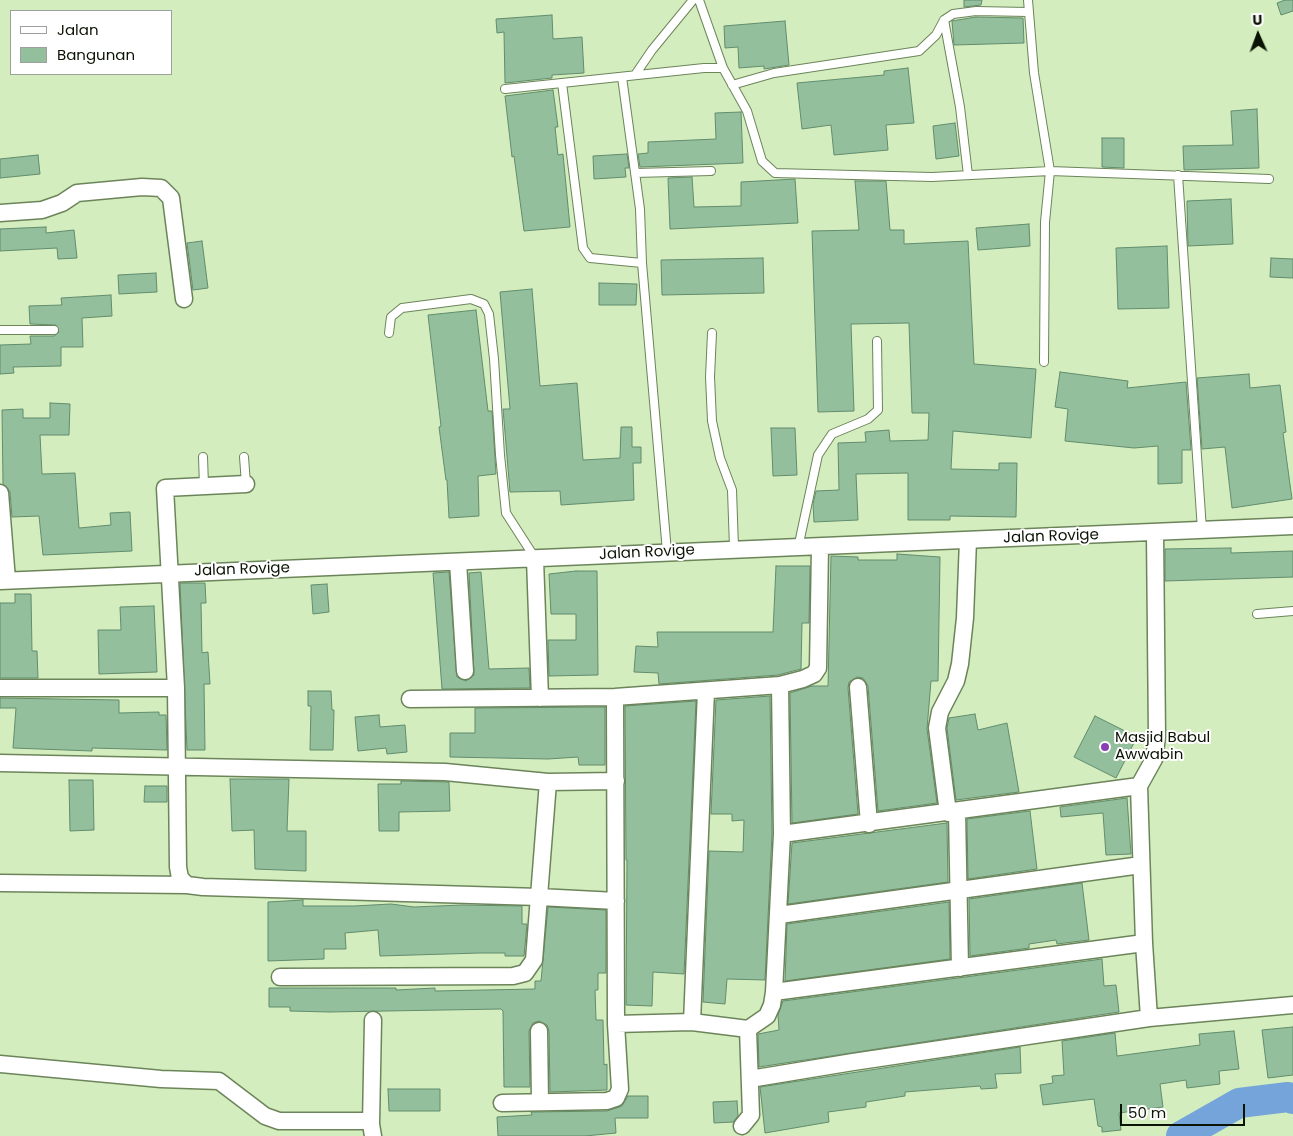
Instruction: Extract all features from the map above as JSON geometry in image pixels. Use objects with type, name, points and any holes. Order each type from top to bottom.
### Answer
[{"type":"street","points":[[0,213],[42,210],[62,203],[77,193],[142,187],[161,188],[171,198],[184,299]]},
{"type":"street","points":[[187,884],[180,878],[178,867],[176,688],[166,488],[246,484]]},
{"type":"street","points":[[0,493],[3,581]]},
{"type":"street","name":"Jalan Rovige","points":[[3,581],[171,572],[535,559],[734,548],[798,548],[1293,526]]},
{"type":"street","points":[[1149,1018],[1144,944],[1139,786],[1154,759],[1157,737],[1156,533]]},
{"type":"street","points":[[960,968],[952,813],[937,728],[940,712],[956,681],[960,664],[965,618],[968,540]]},
{"type":"street","points":[[410,699],[615,698],[780,685],[804,679],[814,674],[818,668],[820,547]]},
{"type":"street","points":[[535,559],[540,698]]},
{"type":"street","points":[[458,562],[465,671]]},
{"type":"street","points":[[616,1024],[692,1022],[748,1029],[767,1016],[774,992],[779,915],[782,834],[780,685]]},
{"type":"street","points":[[858,687],[868,824]]},
{"type":"street","points":[[0,688],[176,688]]},
{"type":"street","points":[[692,1022],[706,691]]},
{"type":"street","points":[[502,1103],[607,1101],[616,1098],[620,1090],[616,1024],[615,698]]},
{"type":"street","points":[[0,763],[445,772],[548,782],[616,781]]},
{"type":"street","points":[[280,977],[513,976],[525,972],[534,960],[548,782]]},
{"type":"street","points":[[782,834],[952,813],[1139,786]]},
{"type":"street","points":[[779,915],[1141,865]]},
{"type":"street","points":[[0,882],[187,884],[203,887],[616,901]]},
{"type":"street","points":[[774,992],[1144,944]]},
{"type":"street","points":[[750,1079],[1149,1018],[1293,1005]]},
{"type":"street","points":[[372,1130],[373,1020]]},
{"type":"street","points":[[742,1126],[751,1114],[748,1029]]},
{"type":"street","points":[[539,1030],[540,1101]]},
{"type":"street","points":[[0,1064],[161,1079],[219,1081],[258,1111],[279,1121],[342,1119],[366,1121],[372,1130]]},
{"type":"lane","points":[[635,75],[652,50],[693,0]]},
{"type":"lane","points":[[699,0],[723,68],[747,111],[762,161],[776,173],[932,177],[1050,171],[1270,179]]},
{"type":"lane","points":[[1028,0],[1035,81],[1050,171],[1045,222],[1044,362]]},
{"type":"lane","points":[[732,85],[774,73],[919,51],[936,35],[944,20],[953,14],[976,11],[1028,12]]},
{"type":"lane","points":[[944,20],[960,107],[968,175]]},
{"type":"lane","points":[[505,89],[723,68]]},
{"type":"lane","points":[[622,77],[640,209],[642,263],[667,552]]},
{"type":"lane","points":[[562,83],[582,248],[590,258],[642,263]]},
{"type":"lane","points":[[635,173],[711,171]]},
{"type":"lane","points":[[1178,175],[1202,530]]},
{"type":"lane","points":[[388,333],[390,317],[402,308],[470,299],[484,304],[489,314],[494,360],[506,513],[535,559]]},
{"type":"lane","points":[[0,330],[54,330]]},
{"type":"lane","points":[[712,333],[710,377],[712,421],[720,458],[732,490],[734,548]]},
{"type":"lane","points":[[798,548],[818,455],[832,434],[868,419],[878,410],[877,341]]},
{"type":"lane","points":[[203,457],[204,486]]},
{"type":"lane","points":[[244,457],[246,484]]},
{"type":"lane","points":[[1257,614],[1293,612]]},
{"type":"building","points":[[964,0],[982,0],[981,5],[964,7]]},
{"type":"building","points":[[1293,0],[1293,11],[1281,15],[1277,3]]},
{"type":"building","points":[[552,15],[553,39],[582,37],[584,73],[552,75],[552,78],[505,83],[504,32],[497,33],[496,19]]},
{"type":"building","points":[[976,17],[1023,18],[1024,43],[954,45],[952,21]]},
{"type":"building","points":[[785,21],[789,65],[764,69],[764,66],[739,68],[738,47],[725,48],[724,26]]},
{"type":"building","points":[[908,68],[914,123],[886,125],[888,150],[834,155],[831,125],[802,129],[797,83],[884,75],[884,71]]},
{"type":"building","points":[[553,90],[558,127],[555,127],[558,155],[563,154],[570,227],[524,231],[514,156],[512,157],[505,96]]},
{"type":"building","points":[[1257,109],[1259,168],[1184,170],[1183,146],[1233,145],[1231,111]]},
{"type":"building","points":[[741,112],[743,163],[640,167],[638,154],[648,153],[648,142],[716,139],[715,113]]},
{"type":"building","points":[[955,123],[959,156],[936,159],[933,126]]},
{"type":"building","points":[[1102,138],[1124,138],[1124,168],[1102,167]]},
{"type":"building","points":[[627,154],[629,168],[625,168],[626,177],[594,179],[593,156]]},
{"type":"building","points":[[38,155],[40,174],[0,178],[0,159]]},
{"type":"building","points":[[692,177],[694,207],[741,206],[741,182],[795,179],[798,223],[670,229],[668,178]]},
{"type":"building","points":[[855,181],[886,181],[890,230],[904,230],[904,244],[968,241],[974,364],[1036,369],[1031,438],[953,431],[951,469],[999,470],[999,463],[1017,463],[1016,517],[950,516],[950,520],[908,520],[908,473],[856,474],[858,520],[814,522],[813,504],[816,491],[839,490],[838,443],[866,442],[865,432],[889,430],[890,441],[928,440],[929,413],[912,413],[909,323],[851,324],[854,411],[818,412],[812,231],[859,230]]},
{"type":"building","points":[[1231,199],[1233,244],[1188,246],[1187,201]]},
{"type":"building","points":[[1029,224],[1030,246],[978,250],[976,228]]},
{"type":"building","points":[[46,227],[46,233],[74,230],[77,258],[58,259],[57,248],[0,251],[0,229]]},
{"type":"building","points":[[202,241],[208,288],[193,290],[187,243]]},
{"type":"building","points":[[1167,246],[1169,308],[1118,309],[1116,248]]},
{"type":"building","points":[[763,258],[764,293],[662,295],[661,260]]},
{"type":"building","points":[[1271,258],[1293,259],[1293,278],[1270,277]]},
{"type":"building","points":[[156,273],[157,292],[119,294],[118,275]]},
{"type":"building","points":[[599,283],[637,284],[636,305],[599,305]]},
{"type":"building","points":[[532,289],[540,386],[577,383],[583,460],[620,458],[621,427],[632,427],[632,447],[641,447],[641,463],[633,463],[634,500],[561,505],[560,491],[510,492],[503,409],[510,409],[500,292]]},
{"type":"building","points":[[111,295],[112,316],[82,318],[83,347],[61,347],[61,366],[13,367],[14,373],[0,374],[0,345],[31,344],[30,336],[54,336],[59,332],[56,325],[30,324],[29,306],[62,305],[61,298]]},
{"type":"building","points":[[476,310],[488,411],[492,411],[496,474],[478,476],[479,516],[449,518],[447,480],[439,427],[441,426],[428,315]]},
{"type":"building","points":[[1060,372],[1128,381],[1127,388],[1186,382],[1191,450],[1182,450],[1182,483],[1158,484],[1158,446],[1134,448],[1065,441],[1068,409],[1055,407]]},
{"type":"building","points":[[1249,374],[1250,388],[1280,385],[1286,432],[1283,433],[1292,499],[1232,508],[1225,447],[1202,449],[1197,378]]},
{"type":"building","points":[[50,403],[70,404],[69,435],[40,435],[42,474],[75,473],[79,528],[111,525],[110,513],[130,512],[132,551],[43,555],[39,516],[12,517],[10,492],[3,484],[2,410],[23,409],[23,418],[50,418]]},
{"type":"building","points":[[771,428],[795,428],[797,475],[773,476]]},
{"type":"building","points":[[1231,548],[1231,553],[1293,551],[1293,577],[1165,581],[1165,549]]},
{"type":"building","points":[[897,554],[940,557],[938,681],[931,681],[927,729],[937,803],[878,811],[868,686],[863,678],[857,677],[849,682],[848,688],[858,814],[792,823],[790,693],[812,686],[828,686],[831,556],[858,557],[858,560],[897,560]]},
{"type":"building","points":[[776,566],[810,566],[809,623],[802,623],[801,669],[778,675],[659,684],[658,673],[634,672],[636,646],[658,647],[657,632],[773,632]]},
{"type":"building","points":[[597,571],[598,675],[549,676],[548,640],[576,640],[576,614],[551,614],[549,574]]},
{"type":"building","points":[[449,572],[457,677],[466,681],[474,675],[469,573],[481,572],[489,669],[529,668],[530,688],[442,689],[433,573]]},
{"type":"building","points":[[180,583],[205,583],[206,603],[201,603],[202,653],[208,652],[210,684],[204,684],[205,750],[187,750]]},
{"type":"building","points":[[327,584],[329,612],[313,614],[311,585]]},
{"type":"building","points":[[15,594],[31,594],[32,651],[37,651],[38,678],[0,678],[0,603],[15,603]]},
{"type":"building","points":[[154,606],[157,672],[99,674],[98,630],[121,630],[120,607]]},
{"type":"building","points":[[308,691],[331,691],[332,710],[334,710],[333,750],[310,750],[311,706],[308,706]]},
{"type":"building","points":[[770,696],[772,834],[765,980],[727,979],[725,1004],[703,1002],[709,851],[743,852],[744,820],[732,821],[732,814],[711,814],[716,700]]},
{"type":"building","points":[[0,698],[119,700],[119,713],[159,712],[159,715],[166,715],[167,750],[92,748],[92,751],[13,748],[16,708],[0,708]]},
{"type":"building","points":[[696,701],[684,974],[653,972],[652,1006],[626,1005],[625,706]]},
{"type":"building","points":[[605,707],[605,765],[579,765],[578,757],[548,759],[450,757],[450,733],[475,733],[475,708]]},
{"type":"building","points":[[975,714],[978,730],[1007,723],[1019,792],[956,800],[947,728],[949,718]]},
{"type":"building","points":[[379,715],[380,727],[405,725],[407,752],[387,754],[386,748],[358,751],[355,717]]},
{"type":"building","name":"Masjid Babul Awwabin","points":[[1095,716],[1137,737],[1116,778],[1074,757]]},
{"type":"building","points":[[230,779],[289,779],[287,831],[306,831],[306,871],[255,869],[254,830],[232,831]]},
{"type":"building","points":[[69,780],[93,780],[94,830],[70,831]]},
{"type":"building","points":[[401,781],[449,782],[450,811],[399,812],[399,831],[379,831],[378,784],[401,784]]},
{"type":"building","points":[[145,786],[167,786],[167,802],[144,802]]},
{"type":"building","points":[[1127,798],[1131,854],[1106,855],[1103,813],[1061,817],[1060,807]]},
{"type":"building","points":[[1030,811],[1037,869],[968,879],[967,819]]},
{"type":"building","points":[[947,823],[948,882],[788,904],[792,843]]},
{"type":"building","points":[[1082,883],[1089,940],[1057,944],[1056,940],[1029,944],[1029,948],[970,956],[969,899]]},
{"type":"building","points":[[303,900],[303,906],[391,904],[414,907],[462,905],[522,906],[522,924],[527,924],[524,956],[505,956],[505,953],[480,953],[380,956],[378,930],[345,933],[346,949],[324,949],[324,959],[268,961],[268,902]]},
{"type":"building","points":[[949,902],[950,959],[785,981],[787,924]]},
{"type":"building","points":[[548,907],[606,910],[606,973],[598,973],[598,990],[595,990],[596,1020],[603,1020],[604,1065],[607,1064],[607,1090],[550,1092],[549,1031],[547,1025],[539,1021],[533,1023],[529,1031],[530,1087],[504,1087],[503,1011],[501,1009],[329,1012],[290,1011],[290,1007],[269,1007],[269,988],[396,988],[396,990],[435,988],[435,991],[535,989],[535,981],[541,981]]},
{"type":"building","points":[[1102,959],[1104,986],[1116,985],[1119,1012],[759,1067],[758,1034],[779,1030],[778,1015],[783,1001]]},
{"type":"building","points":[[1293,1027],[1293,1075],[1268,1078],[1262,1030]]},
{"type":"building","points":[[1234,1031],[1239,1069],[1219,1071],[1220,1084],[1187,1088],[1186,1080],[1160,1084],[1163,1107],[1119,1113],[1121,1130],[1102,1132],[1102,1127],[1098,1126],[1094,1099],[1043,1105],[1040,1085],[1053,1083],[1052,1076],[1064,1075],[1062,1041],[1115,1033],[1117,1056],[1200,1045],[1199,1034]]},
{"type":"building","points":[[1020,1047],[1021,1073],[995,1074],[997,1088],[981,1089],[980,1086],[905,1092],[905,1096],[866,1102],[866,1107],[828,1112],[829,1122],[765,1133],[760,1087]]},
{"type":"building","points":[[388,1089],[440,1089],[440,1111],[389,1111]]},
{"type":"building","points":[[628,1096],[648,1096],[648,1118],[615,1118],[616,1133],[585,1136],[498,1136],[497,1117],[532,1115],[531,1112],[607,1111],[622,1106]]},
{"type":"building","points":[[737,1101],[738,1116],[733,1122],[714,1123],[713,1102]]},
{"type":"waterway","points":[[1181,1136],[1239,1103],[1288,1097],[1293,1099]]},
{"type":"place","name":"Masjid Babul Awwabin","points":[[1105,747]]}]
